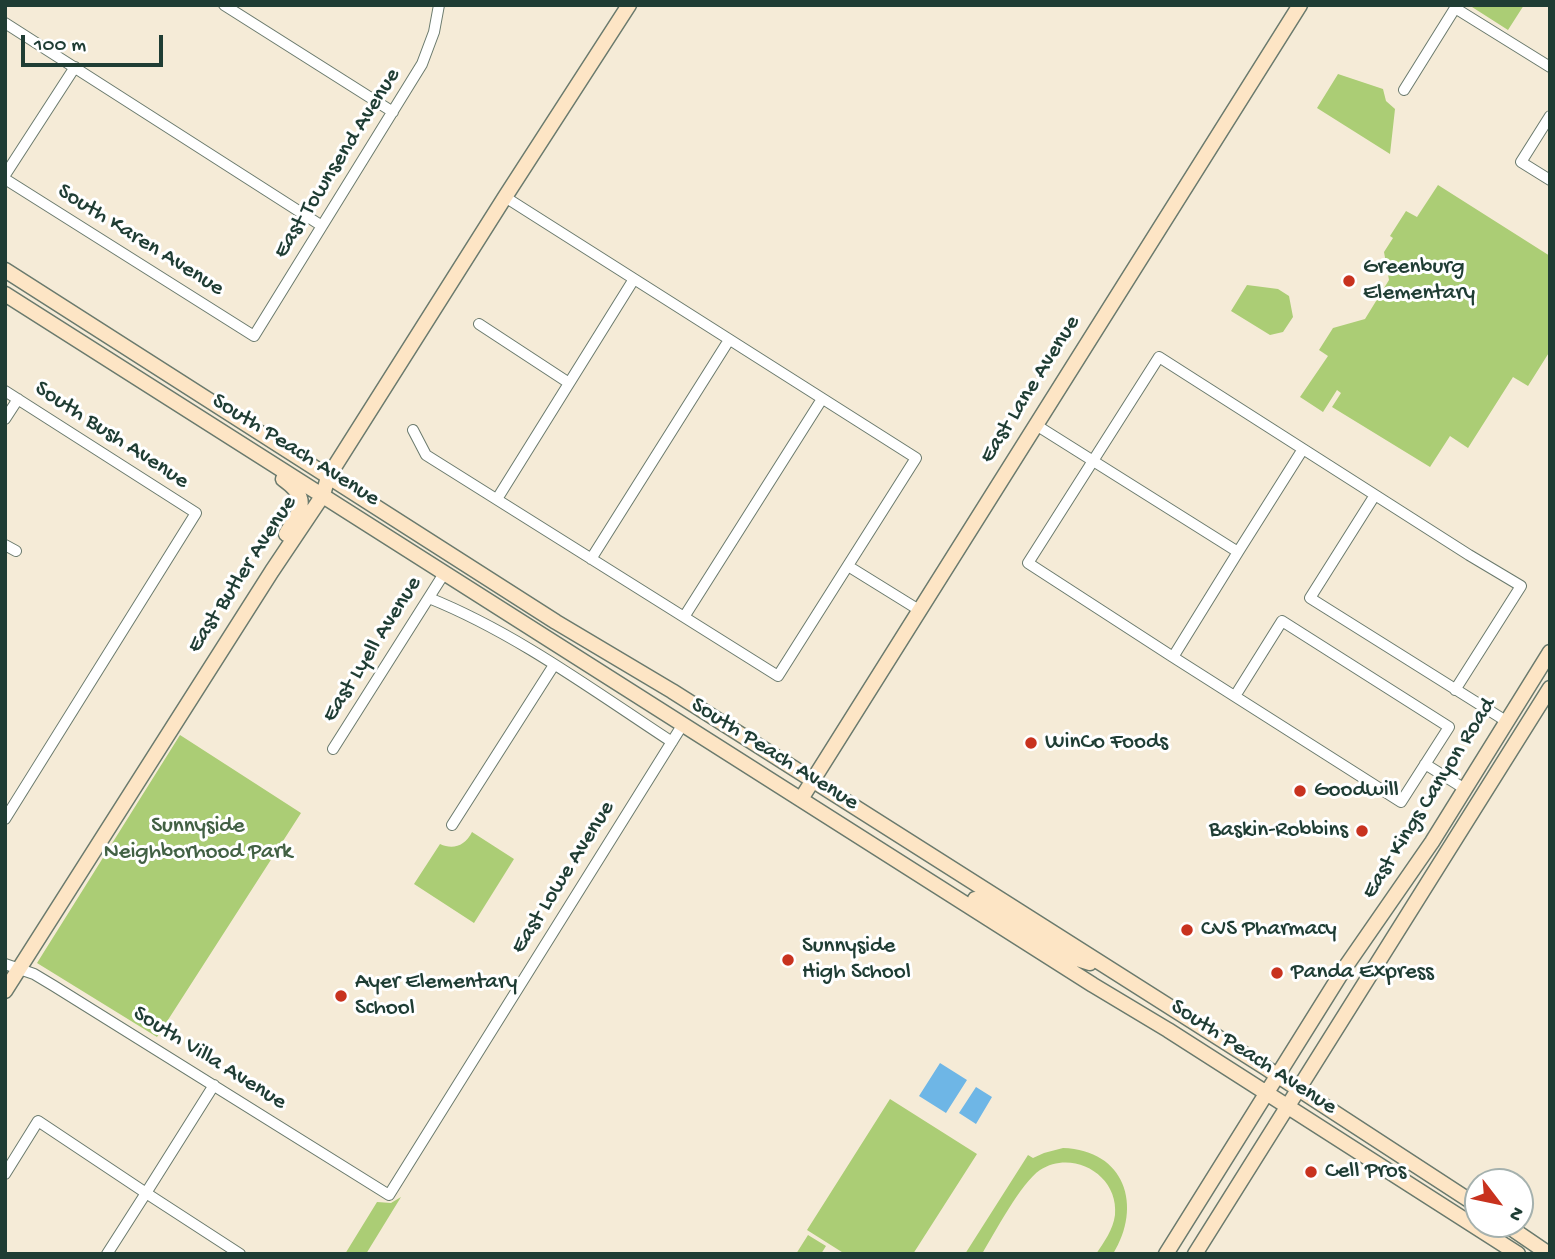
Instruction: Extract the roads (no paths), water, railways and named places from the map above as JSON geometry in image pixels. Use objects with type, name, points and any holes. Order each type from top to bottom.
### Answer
[{"type":"main road","name":"East Butler Avenue","points":[[5,991],[12,966],[323,495],[328,477],[629,5]]},
{"type":"main road","name":"East Lane Avenue","points":[[801,799],[1300,5]]},
{"type":"main road","name":"South Peach Avenue","points":[[5,270],[328,477],[1298,1088],[1464,1197]]},
{"type":"main road","name":"South Peach Avenue","points":[[5,294],[1513,1251],[1528,1248]]},
{"type":"main road","points":[[249,449],[257,459],[294,487],[302,501],[302,506],[278,548],[271,571]]},
{"type":"main road","name":"East Kings Canyon Road","points":[[1166,1254],[1350,960],[1398,894],[1550,652]]},
{"type":"main road","name":"East Kings Canyon Road","points":[[1195,1254],[1550,688]]},
{"type":"main road","points":[[683,724],[690,718],[699,719],[744,746],[752,744]]},
{"type":"main road","points":[[893,858],[929,870],[994,910],[1001,911],[1009,905]]},
{"type":"main road","points":[[996,923],[1004,918],[1013,920],[1071,957],[1111,970]]},
{"type":"main road","points":[[1456,1213],[1464,1212]]},
{"type":"main road","points":[[1510,1238],[1528,1248],[1549,1254]]},
{"type":"street","points":[[224,5],[393,112]]},
{"type":"street","name":"East Townsend Avenue","points":[[254,336],[427,54],[439,5]]},
{"type":"street","points":[[1404,90],[1456,7],[1550,67]]},
{"type":"street","points":[[5,23],[322,226]]},
{"type":"street","points":[[5,177],[75,67]]},
{"type":"street","points":[[1550,117],[1521,162],[1550,180]]},
{"type":"street","name":"South Karen Avenue","points":[[5,177],[254,336]]},
{"type":"street","points":[[413,430],[426,455],[778,676],[916,458],[505,197]]},
{"type":"street","points":[[497,499],[634,279]]},
{"type":"street","points":[[479,324],[569,383]]},
{"type":"street","points":[[592,559],[729,340]]},
{"type":"street","points":[[1235,696],[1282,621],[1449,727],[1401,802],[1028,564],[1159,357],[1521,586],[1455,690]]},
{"type":"street","name":"South Bush Avenue","points":[[5,391],[196,513],[5,819]]},
{"type":"street","points":[[5,419],[18,399]]},
{"type":"street","points":[[684,617],[822,399]]},
{"type":"street","points":[[1036,425],[1238,552]]},
{"type":"street","points":[[1172,657],[1303,449]]},
{"type":"street","points":[[1375,495],[1310,598],[1506,721]]},
{"type":"street","points":[[5,545],[16,551]]},
{"type":"street","points":[[848,566],[919,611]]},
{"type":"street","name":"East Lyell Avenue","points":[[333,749],[445,572]]},
{"type":"street","name":"South Peach Avenue","points":[[429,598],[471,615],[672,742]]},
{"type":"street","points":[[452,825],[554,665]]},
{"type":"street","name":"East Lowe Avenue","points":[[389,1195],[683,724]]},
{"type":"street","points":[[1425,764],[1465,789]]},
{"type":"street","name":"South Villa Avenue","points":[[12,966],[34,974],[54,986],[389,1195]]},
{"type":"street","points":[[107,1254],[214,1085]]},
{"type":"street","points":[[5,1174],[38,1121],[240,1254]]},
{"type":"water","points":[[940,1063],[967,1080],[946,1113],[919,1096]]},
{"type":"water","points":[[976,1087],[992,1097],[976,1124],[959,1113]]},
{"type":"place","name":"Greenburg Elementary","points":[[1349,281]]},
{"type":"place","name":"WinCo Foods","points":[[1031,743]]},
{"type":"place","name":"Goodwill","points":[[1300,791]]},
{"type":"place","name":"Baskin-Robbins","points":[[1362,831]]},
{"type":"place","name":"CVS Pharmacy","points":[[1187,930]]},
{"type":"place","name":"Sunnyside High School","points":[[788,960]]},
{"type":"place","name":"Panda Express","points":[[1277,973]]},
{"type":"place","name":"Ayer Elementary School","points":[[341,996]]},
{"type":"place","name":"Cell Pros","points":[[1311,1172]]},
{"type":"park label","name":"Sunnyside Neighborhood Park","points":[[198,840]]}]
